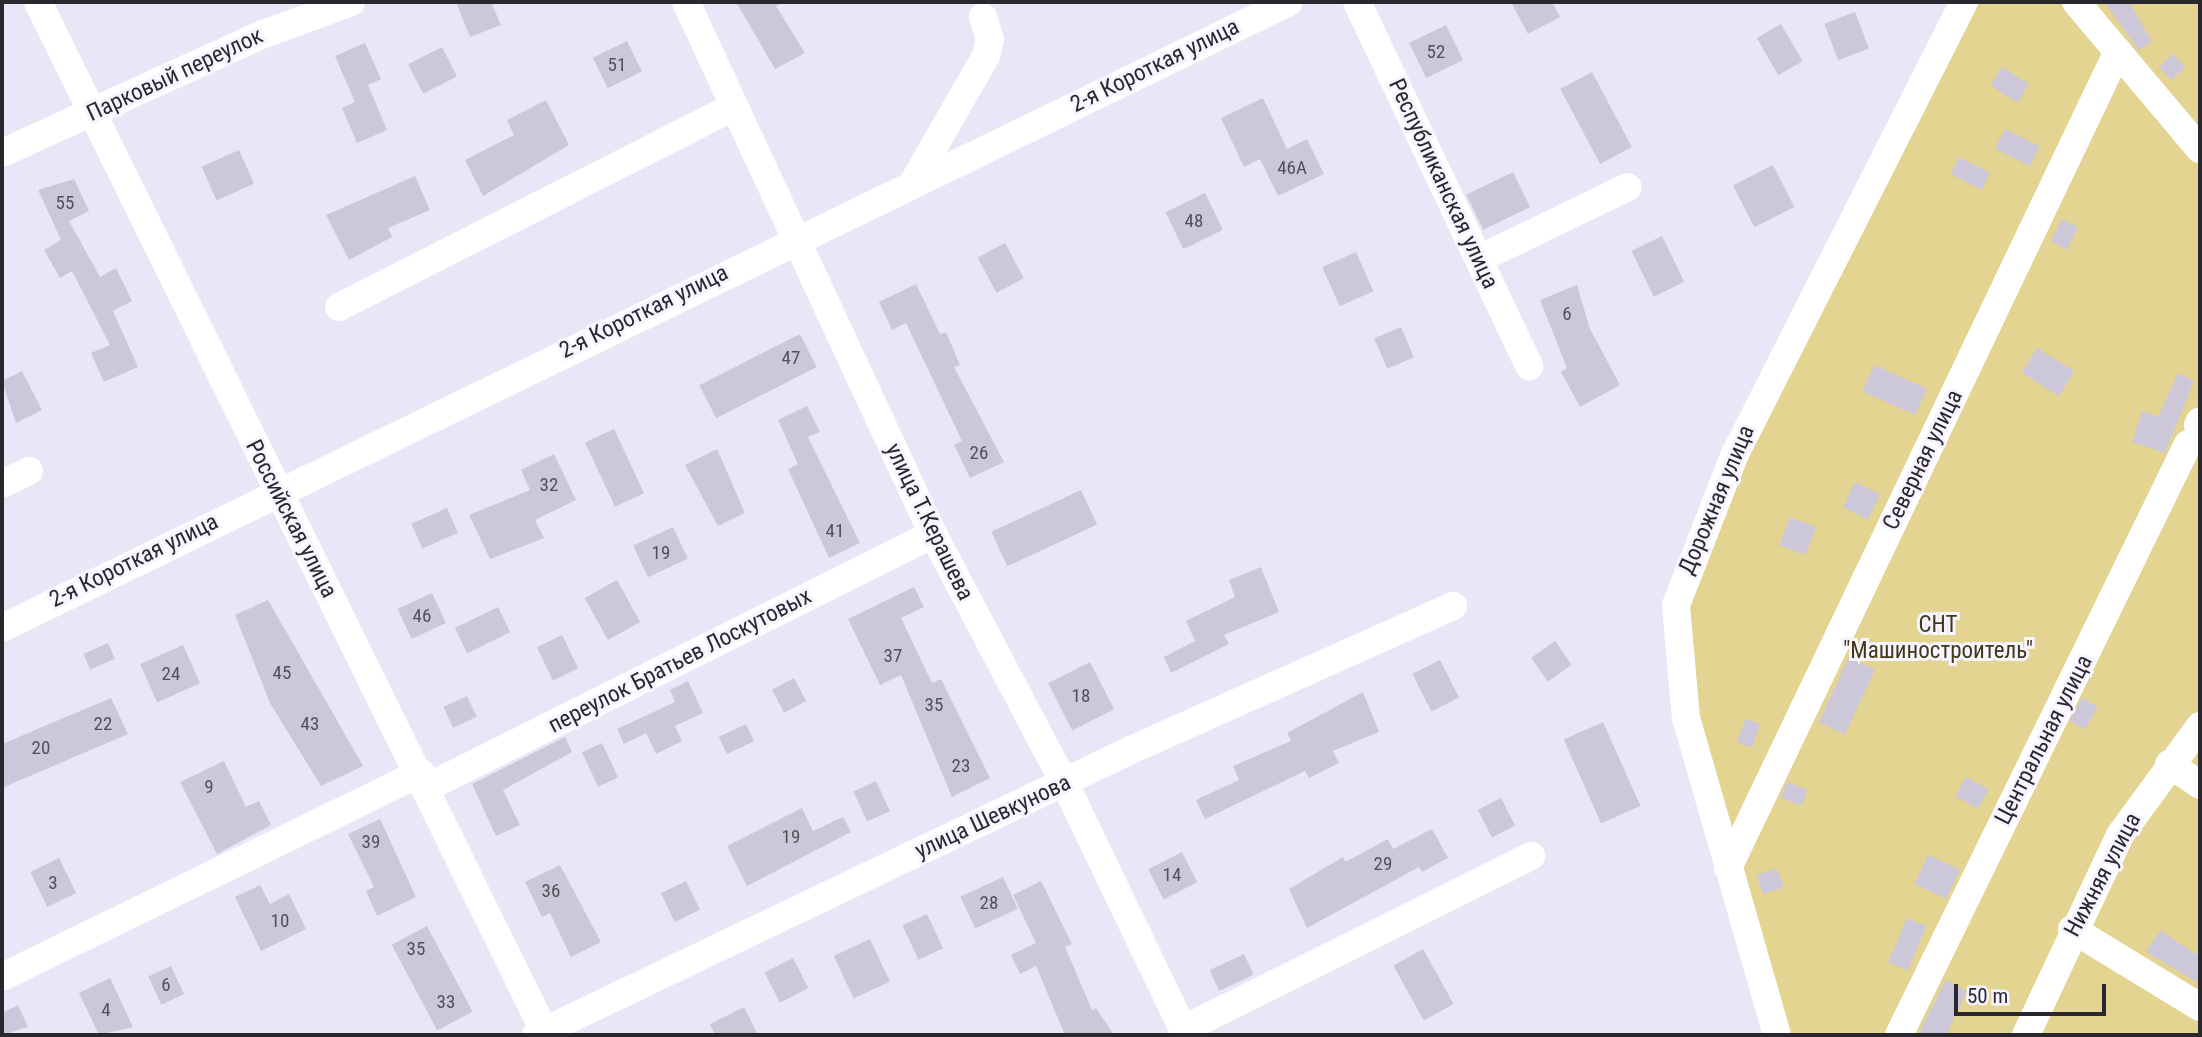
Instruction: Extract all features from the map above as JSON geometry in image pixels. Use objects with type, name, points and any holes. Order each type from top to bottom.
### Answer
[{"type":"street","name":"Российская улица","points":[[38,2],[276,492],[424,780],[542,1034]]},
{"type":"street","name":"Парковый переулок","points":[[2,153],[261,35],[351,2]]},
{"type":"street","name":"улица Т.Керашева","points":[[685,2],[933,534],[1065,784],[1185,1032]]},
{"type":"street","name":"2-я Короткая улица","points":[[2,628],[794,239],[1289,2]]},
{"type":"street","name":"Республиканская улица","points":[[1357,2],[1529,366]]},
{"type":"street","name":"Дорожная улица","points":[[1777,1035],[1728,868],[1677,671],[1681,584],[1735,454],[1964,2]]},
{"type":"street","points":[[2076,2],[2200,149]]},
{"type":"street","points":[[914,181],[986,56],[990,39],[983,17]]},
{"type":"street","name":"Северная улица","points":[[1728,868],[2118,51]]},
{"type":"street","points":[[339,307],[733,107]]},
{"type":"street","points":[[1479,260],[1628,187]]},
{"type":"street","name":"Центральная улица","points":[[1899,1035],[2195,430]]},
{"type":"street","points":[[2,484],[29,471]]},
{"type":"street","name":"переулок Братьев Лоскутовых","points":[[2,977],[424,780],[933,534]]},
{"type":"street","name":"улица Шевкунова","points":[[542,1034],[1065,784],[1453,607]]},
{"type":"street","name":"Нижняя улица","points":[[2026,1035],[2072,929],[2120,835],[2169,764],[2200,726]]},
{"type":"street","points":[[2169,764],[2200,785]]},
{"type":"street","points":[[1185,1032],[1531,856]]},
{"type":"street","points":[[2072,929],[2200,1007]]},
{"type":"green space","name":"СНТ \"Машиностроитель\"","points":[[1964,2],[2200,2],[2200,1035],[1777,1035],[1728,868],[1676,605]]},
{"type":"building","points":[[456,2],[491,2],[501,25],[470,37]]},
{"type":"building","points":[[736,2],[784,2],[776,6],[805,53],[775,69]]},
{"type":"building","points":[[1511,2],[1552,2],[1560,17],[1528,34]]},
{"type":"building","points":[[2104,2],[2129,2],[2152,42],[2139,50]]},
{"type":"building","points":[[1855,12],[1869,48],[1838,60],[1824,24]]},
{"type":"building","points":[[1781,24],[1802,61],[1778,75],[1757,38]]},
{"type":"building","points":[[1446,25],[1463,60],[1426,78],[1409,43]]},
{"type":"building","points":[[627,41],[642,72],[608,88],[593,58]]},
{"type":"building","points":[[365,43],[381,79],[368,85],[387,130],[357,143],[342,108],[355,102],[335,56]]},
{"type":"building","points":[[442,47],[457,76],[423,94],[408,64]]},
{"type":"building","points":[[2173,54],[2185,67],[2171,80],[2159,67]]},
{"type":"building","points":[[2002,67],[2029,84],[2017,103],[1990,86]]},
{"type":"building","points":[[1592,72],[1632,147],[1600,164],[1560,89]]},
{"type":"building","points":[[1263,98],[1287,149],[1307,139],[1324,174],[1278,196],[1260,159],[1244,167],[1221,118]]},
{"type":"building","points":[[546,100],[569,145],[483,196],[465,160],[514,135],[507,120]]},
{"type":"building","points":[[2005,129],[2040,147],[2030,166],[1995,149]]},
{"type":"building","points":[[239,150],[254,184],[217,200],[202,167]]},
{"type":"building","points":[[1959,157],[1990,173],[1982,190],[1950,174]]},
{"type":"building","points":[[1773,165],[1794,207],[1754,227],[1733,185]]},
{"type":"building","points":[[1513,172],[1530,207],[1483,230],[1466,195]]},
{"type":"building","points":[[415,176],[430,210],[388,228],[392,237],[349,260],[326,215]]},
{"type":"building","points":[[74,179],[89,211],[69,221],[100,277],[116,268],[132,301],[113,311],[138,367],[104,382],[91,353],[110,345],[72,271],[60,278],[44,250],[61,240],[38,190]]},
{"type":"building","points":[[1205,193],[1223,230],[1183,249],[1165,212]]},
{"type":"building","points":[[2062,219],[2078,227],[2067,249],[2051,241]]},
{"type":"building","points":[[1662,236],[1684,282],[1654,297],[1631,251]]},
{"type":"building","points":[[1005,243],[1024,278],[996,293],[978,258]]},
{"type":"building","points":[[1356,252],[1373,291],[1340,306],[1322,267]]},
{"type":"building","points":[[916,284],[940,334],[946,332],[960,365],[954,367],[1004,462],[970,478],[954,445],[962,441],[906,323],[892,330],[879,302]]},
{"type":"building","points":[[1577,285],[1590,329],[1620,385],[1580,407],[1561,372],[1567,368],[1540,300]]},
{"type":"building","points":[[1401,327],[1414,357],[1387,369],[1374,338]]},
{"type":"building","points":[[800,334],[817,367],[716,418],[699,385]]},
{"type":"building","points":[[2037,348],[2074,371],[2059,396],[2022,373]]},
{"type":"building","points":[[1874,365],[1927,389],[1915,415],[1862,391]]},
{"type":"building","points":[[22,371],[42,410],[16,423],[2,381]]},
{"type":"building","points":[[2178,373],[2194,381],[2165,453],[2132,442],[2142,411],[2158,417]]},
{"type":"building","points":[[807,406],[820,432],[808,437],[860,543],[829,558],[788,469],[798,464],[778,420]]},
{"type":"building","points":[[614,429],[644,493],[615,507],[585,443]]},
{"type":"building","points":[[717,449],[745,513],[718,526],[685,465]]},
{"type":"building","points":[[554,454],[576,500],[535,520],[544,538],[490,559],[469,515],[530,490],[521,470]]},
{"type":"building","points":[[1855,482],[1880,494],[1868,519],[1843,507]]},
{"type":"building","points":[[1081,490],[1097,524],[1007,566],[991,532]]},
{"type":"building","points":[[447,508],[458,533],[422,549],[411,524]]},
{"type":"building","points":[[1790,517],[1816,527],[1805,555],[1779,545]]},
{"type":"building","points":[[673,527],[688,559],[648,577],[633,546]]},
{"type":"building","points":[[1261,567],[1279,612],[1224,635],[1229,644],[1171,673],[1164,657],[1195,641],[1186,621],[1235,597],[1229,580]]},
{"type":"building","points":[[617,580],[640,622],[608,640],[585,598]]},
{"type":"building","points":[[914,587],[924,607],[901,618],[932,683],[941,679],[990,778],[952,797],[901,675],[880,685],[848,619]]},
{"type":"building","points":[[432,593],[446,623],[412,639],[398,609]]},
{"type":"building","points":[[268,600],[363,766],[321,786],[270,703],[235,615]]},
{"type":"building","points":[[498,607],[510,632],[467,653],[455,628]]},
{"type":"building","points":[[562,635],[578,668],[553,681],[537,647]]},
{"type":"building","points":[[1555,641],[1572,665],[1548,681],[1531,658]]},
{"type":"building","points":[[108,643],[115,659],[90,670],[83,654]]},
{"type":"building","points":[[183,645],[200,683],[157,702],[140,664]]},
{"type":"building","points":[[1849,657],[1875,669],[1845,735],[1819,722]]},
{"type":"building","points":[[1440,660],[1459,697],[1431,711],[1412,674]]},
{"type":"building","points":[[1090,662],[1114,709],[1072,731],[1048,683]]},
{"type":"building","points":[[794,678],[806,701],[784,713],[772,690]]},
{"type":"building","points":[[688,681],[703,713],[675,726],[682,741],[656,754],[646,733],[624,744],[617,729],[675,702],[670,690]]},
{"type":"building","points":[[1363,692],[1379,732],[1333,751],[1339,763],[1309,778],[1305,771],[1205,819],[1196,800],[1239,780],[1233,766],[1291,741],[1287,733]]},
{"type":"building","points":[[467,696],[477,717],[453,728],[443,707]]},
{"type":"building","points":[[111,698],[128,734],[2,788],[2,744]]},
{"type":"building","points":[[2082,698],[2098,707],[2085,729],[2069,721]]},
{"type":"building","points":[[1745,719],[1760,724],[1752,748],[1737,743]]},
{"type":"building","points":[[1603,722],[1640,806],[1601,824],[1564,739]]},
{"type":"building","points":[[746,724],[754,741],[727,754],[719,737]]},
{"type":"building","points":[[565,737],[572,752],[503,790],[520,825],[496,836],[472,784]]},
{"type":"building","points":[[602,743],[618,777],[598,787],[582,752]]},
{"type":"building","points":[[224,761],[246,807],[259,801],[271,825],[217,854],[180,782]]},
{"type":"building","points":[[1966,777],[1989,790],[1978,809],[1955,796]]},
{"type":"building","points":[[876,781],[890,811],[867,821],[853,792]]},
{"type":"building","points":[[1787,782],[1808,790],[1801,806],[1781,798]]},
{"type":"building","points":[[1501,798],[1515,826],[1492,837],[1478,810]]},
{"type":"building","points":[[802,808],[813,831],[843,817],[851,832],[747,886],[727,846]]},
{"type":"building","points":[[380,819],[416,897],[377,916],[366,891],[374,887],[348,834]]},
{"type":"building","points":[[1432,829],[1448,858],[1422,872],[1419,867],[1307,928],[1289,889],[1343,857],[1345,862],[1388,839],[1393,849]]},
{"type":"building","points":[[1182,852],[1197,882],[1164,900],[1148,869]]},
{"type":"building","points":[[1928,855],[1960,870],[1946,899],[1914,884]]},
{"type":"building","points":[[59,858],[76,893],[47,907],[30,872]]},
{"type":"building","points":[[560,865],[601,942],[571,957],[550,913],[542,917],[525,882]]},
{"type":"building","points":[[1777,868],[1784,887],[1763,894],[1756,876]]},
{"type":"building","points":[[1003,877],[1018,909],[975,929],[960,897]]},
{"type":"building","points":[[686,881],[700,910],[675,922],[661,893]]},
{"type":"building","points":[[1041,881],[1072,944],[1065,947],[1092,1010],[1096,1008],[1114,1035],[1065,1035],[1036,966],[1020,974],[1011,955],[1036,943],[1013,895]]},
{"type":"building","points":[[260,885],[270,904],[289,894],[306,929],[261,951],[235,897]]},
{"type":"building","points":[[927,914],[943,948],[919,960],[903,925]]},
{"type":"building","points":[[1907,918],[1926,926],[1908,970],[1888,962]]},
{"type":"building","points":[[427,926],[473,1012],[437,1030],[392,945]]},
{"type":"building","points":[[2160,930],[2200,957],[2200,984],[2146,952]]},
{"type":"building","points":[[870,939],[890,982],[854,999],[834,956]]},
{"type":"building","points":[[1423,949],[1454,1004],[1424,1021],[1393,965]]},
{"type":"building","points":[[1244,954],[1254,975],[1219,991],[1210,970]]},
{"type":"building","points":[[793,958],[808,988],[780,1003],[764,973]]},
{"type":"building","points":[[171,966],[184,994],[161,1005],[148,977]]},
{"type":"building","points":[[110,978],[133,1027],[99,1035],[79,993]]},
{"type":"building","points":[[1946,980],[1967,991],[1946,1035],[1918,1035]]},
{"type":"building","points":[[18,1005],[28,1027],[2,1035],[2,1013]]},
{"type":"building","points":[[744,1007],[758,1035],[715,1035],[710,1024]]}]
